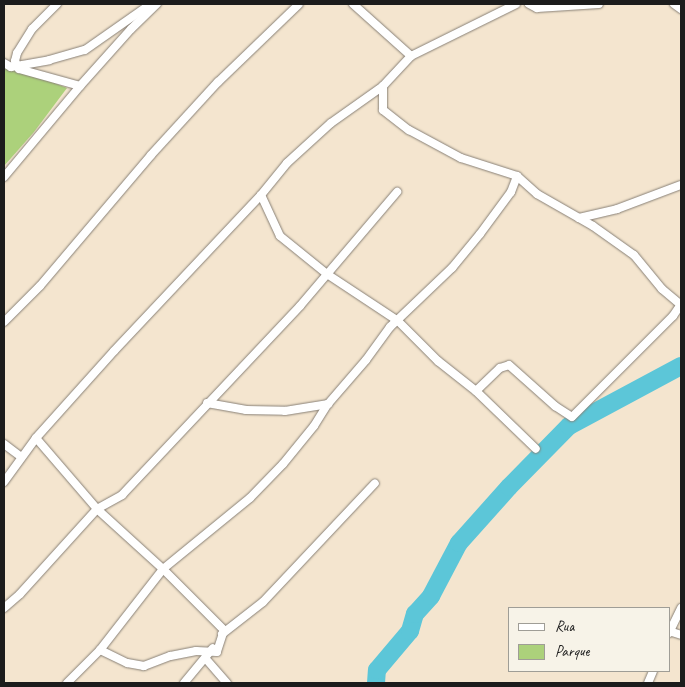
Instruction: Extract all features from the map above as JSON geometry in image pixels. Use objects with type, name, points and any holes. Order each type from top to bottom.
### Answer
[{"type":"street","points":[[57,4],[32,29],[17,53],[15,61],[19,69],[80,86]]},
{"type":"street","points":[[4,63],[11,67],[49,60],[85,50],[151,4]]},
{"type":"street","points":[[4,177],[80,86],[131,29],[157,4]]},
{"type":"street","points":[[4,322],[40,286],[139,169],[218,82],[298,4]]},
{"type":"street","points":[[353,4],[411,56]]},
{"type":"street","points":[[4,482],[36,438],[114,351],[261,195],[287,163],[324,130],[383,86],[411,56],[516,4]]},
{"type":"street","points":[[528,4],[537,8],[599,4]]},
{"type":"street","points":[[674,4],[681,9]]},
{"type":"street","points":[[383,86],[383,110],[409,130],[461,158],[517,176],[537,194],[579,218],[634,255],[662,289],[681,304],[673,316],[572,417],[555,406],[509,365],[500,368],[476,391]]},
{"type":"street","points":[[67,683],[100,650],[163,569],[250,498],[283,464],[390,327],[452,268],[480,234],[511,192],[517,176]]},
{"type":"street","points":[[579,218],[617,209],[681,186]]},
{"type":"street","points":[[4,608],[20,594],[97,509],[122,495],[300,306],[396,192]]},
{"type":"street","points":[[261,195],[280,236],[327,274],[398,321],[438,361],[476,391],[536,449]]},
{"type":"street","points":[[207,404],[246,410],[285,411],[328,404]]},
{"type":"street","points":[[36,438],[97,509],[163,569],[224,630]]},
{"type":"street","points":[[4,444],[21,457]]},
{"type":"street","points":[[184,683],[206,659],[224,630],[263,602],[375,483]]},
{"type":"street","points":[[670,630],[681,608]]},
{"type":"street","points":[[100,650],[127,663],[144,666],[170,656],[196,651],[217,652],[224,630]]},
{"type":"street","points":[[206,659],[227,683]]},
{"type":"green space","points":[[4,63],[67,88],[34,132],[4,166]]},
{"type":"waterway","points":[[376,683],[377,670],[410,631],[415,614],[431,596],[459,543],[509,487],[569,426],[681,366]]}]
